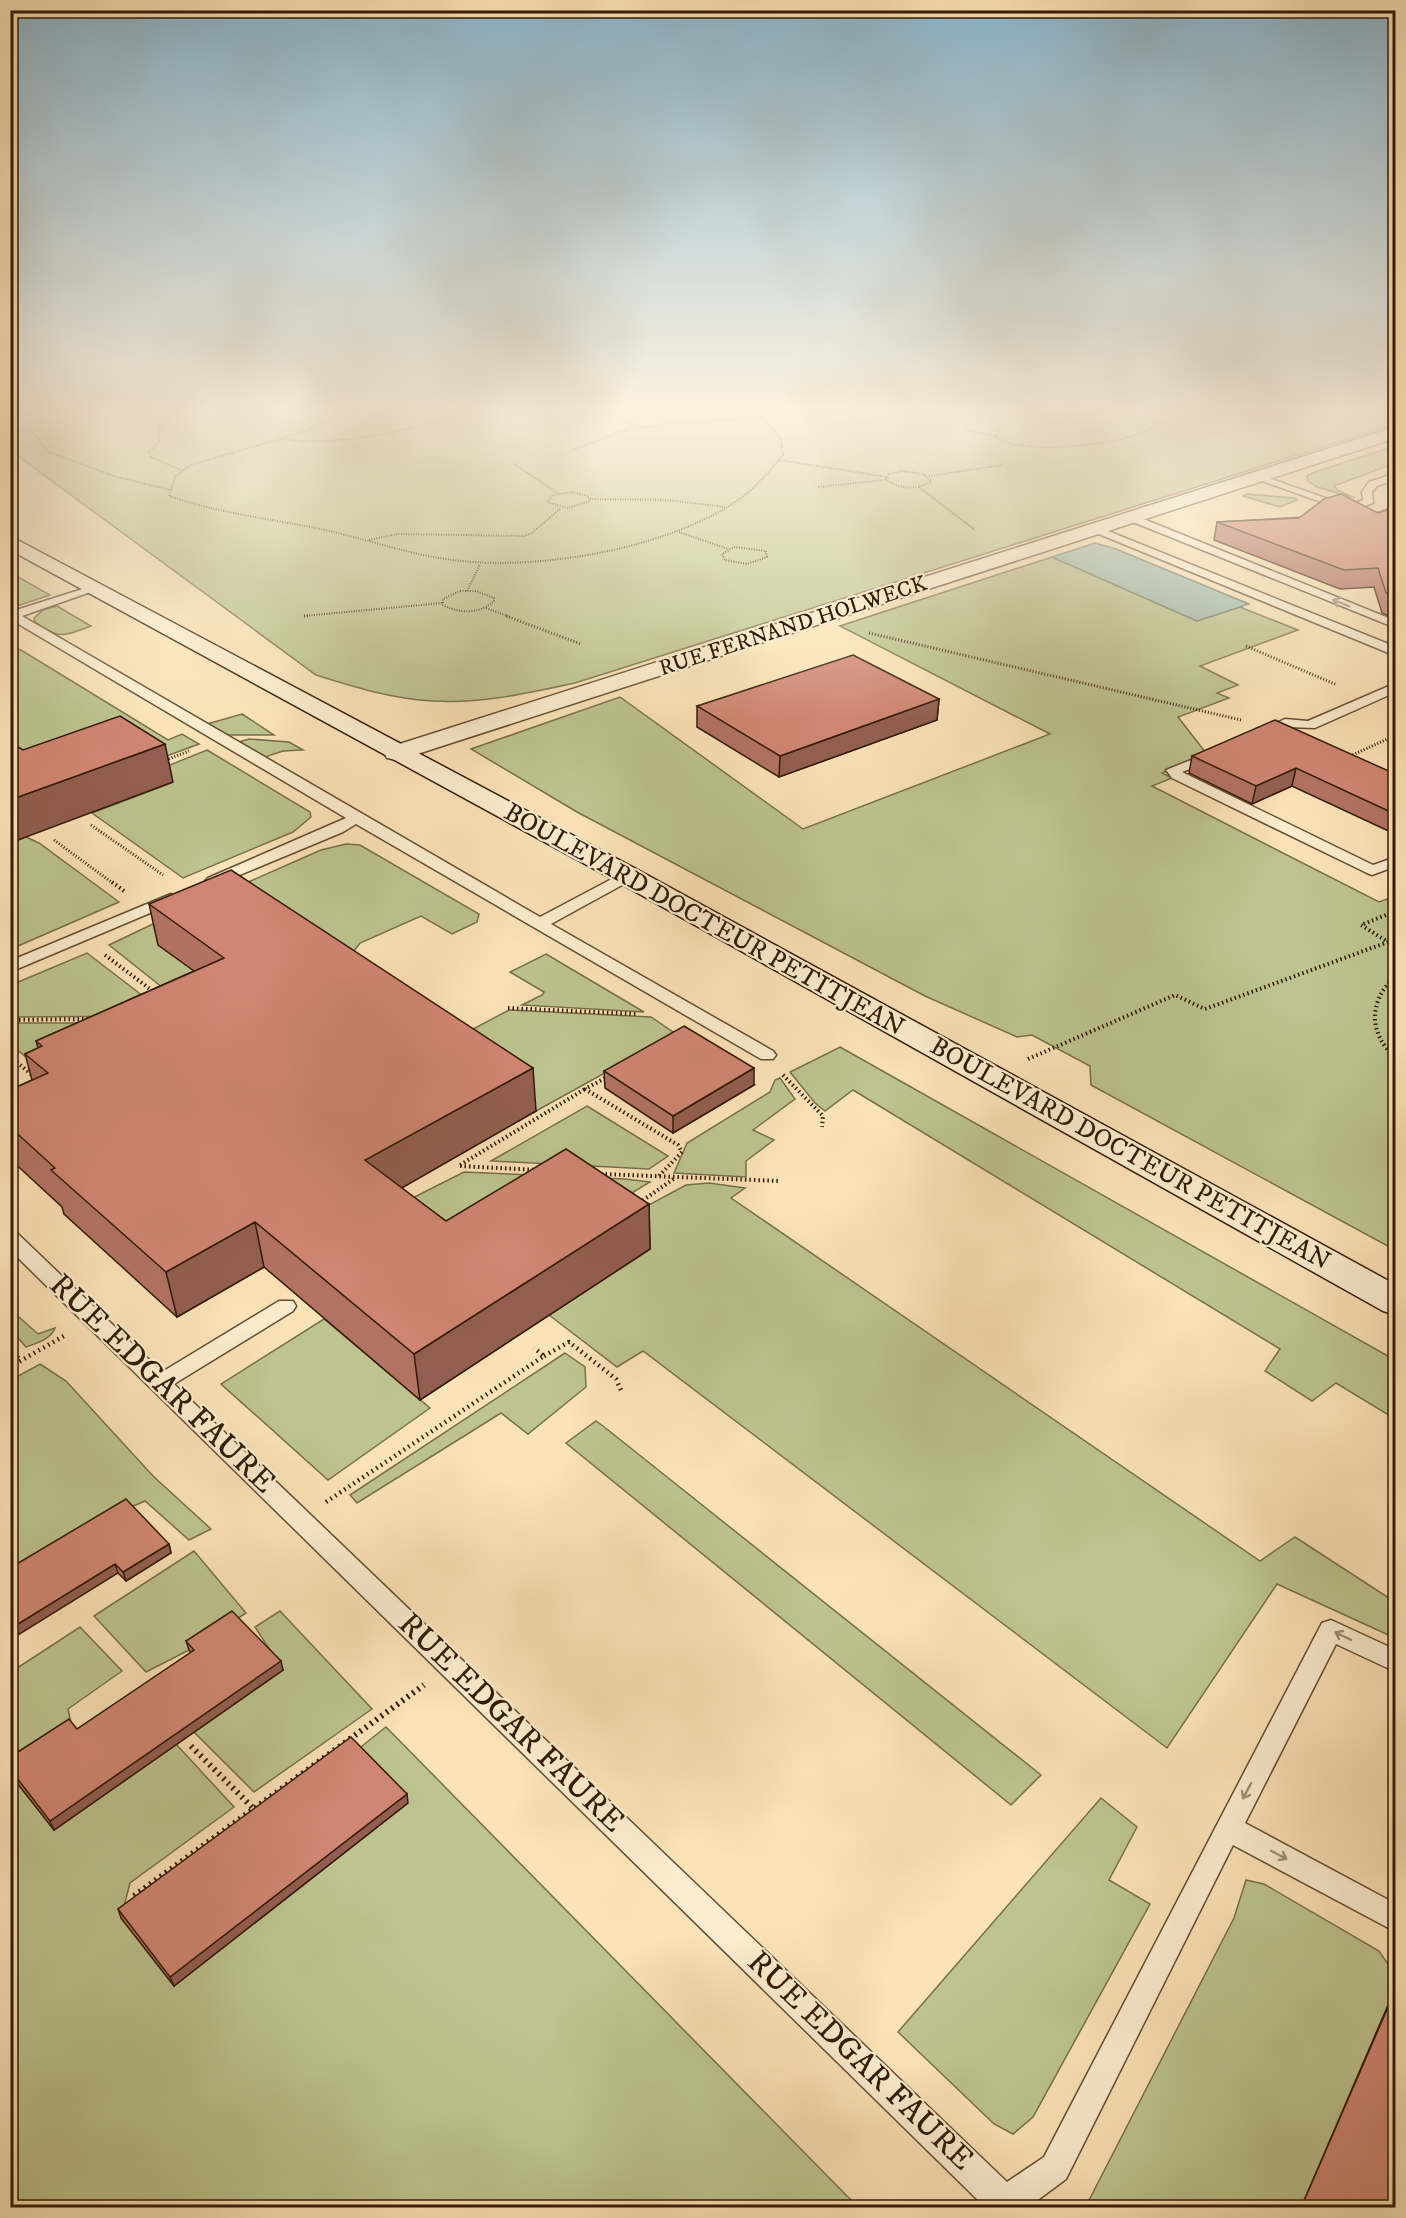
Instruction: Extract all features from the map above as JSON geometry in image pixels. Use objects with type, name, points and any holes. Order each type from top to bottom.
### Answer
[{"type":"main road","name":"RUE FERNAND HOLWECK","points":[[396,753],[1152,512]]},
{"type":"main road","name":"BOULEVARD DOCTEUR PETITJEAN","points":[[10,542],[396,753],[628,876],[1395,1302]]},
{"type":"lane","points":[[1357,512],[1389,524]]},
{"type":"lane","points":[[1374,517],[1388,512]]},
{"type":"lane","points":[[1132,518],[1395,625]]},
{"type":"lane","points":[[1098,530],[1227,585],[1395,652]]},
{"type":"lane","points":[[11,615],[96,588]]},
{"type":"lane","points":[[11,615],[356,819],[767,1054]]},
{"type":"lane","points":[[1242,742],[1285,723],[1310,725],[1395,687]]},
{"type":"lane","points":[[1221,751],[1173,770],[1177,775],[1372,870],[1395,861]]},
{"type":"lane","points":[[202,886],[338,829],[356,819]]},
{"type":"lane","points":[[539,924],[628,876]]},
{"type":"lane","points":[[10,967],[181,895]]},
{"type":"lane","name":"RUE EDGAR FAURE","points":[[10,1238],[1006,2206]]},
{"type":"lane","points":[[160,1383],[286,1305]]},
{"type":"lane","points":[[1006,2206],[1055,2168],[1331,1630],[1395,1662]]},
{"type":"lane","points":[[1228,1827],[1395,1918]]},
{"type":"path","points":[[233,512],[369,540],[413,554],[480,564],[540,561],[640,545],[704,521],[719,512]]},
{"type":"path","points":[[369,540],[397,534],[524,536],[532,533],[557,512]]},
{"type":"path","points":[[951,512],[975,530]]},
{"type":"path","points":[[678,532],[728,549],[755,548],[766,551],[767,557],[759,562],[737,563],[722,557],[728,549]]},
{"type":"path","points":[[467,591],[480,564]]},
{"type":"path","points":[[304,616],[442,603],[447,596],[467,591],[484,592],[494,598],[492,604],[485,608],[461,611],[447,608],[442,603]]},
{"type":"path","points":[[485,608],[581,644]]},
{"type":"path","points":[[813,620],[1274,728]]},
{"type":"path","points":[[1246,646],[1370,699]]},
{"type":"path","points":[[1342,760],[1395,735]]},
{"type":"path","points":[[159,763],[221,739]]},
{"type":"path","points":[[91,825],[167,877]]},
{"type":"path","points":[[54,840],[127,894]]},
{"type":"path","points":[[988,1076],[1175,995],[1205,1009],[1388,942],[1361,925],[1395,911]]},
{"type":"path","points":[[80,937],[162,998]]},
{"type":"path","points":[[1395,976],[1385,983],[1375,1003],[1372,1022],[1381,1044],[1395,1058]]},
{"type":"path","points":[[508,1008],[647,1014],[691,1011]]},
{"type":"path","points":[[10,1020],[94,1019]]},
{"type":"path","points":[[767,1054],[823,1116],[822,1127]]},
{"type":"path","points":[[10,1056],[36,1078],[33,1084]]},
{"type":"path","points":[[542,1170],[460,1166],[614,1073]]},
{"type":"path","points":[[585,1089],[678,1144],[682,1152],[658,1177]]},
{"type":"path","points":[[600,1174],[780,1181]]},
{"type":"path","points":[[633,1207],[676,1178]]},
{"type":"path","points":[[10,1367],[93,1318]]},
{"type":"path","points":[[301,1519],[568,1342],[616,1379],[621,1390]]},
{"type":"path","points":[[534,1348],[544,1356]]},
{"type":"path","points":[[10,1350],[21,1361]]},
{"type":"path","points":[[134,1896],[252,1807],[451,1665]]},
{"type":"path","points":[[191,1746],[252,1807]]},
{"type":"green space","points":[[93,512],[1119,512],[575,683],[504,697],[469,701],[418,700],[359,688],[316,675]]},
{"type":"green space","points":[[1052,557],[1197,621],[1240,607],[1298,630],[1200,666],[1238,685],[1217,693],[1229,698],[1178,717],[1206,753],[1162,773],[1172,778],[1152,786],[1379,902],[1395,896],[1395,1250],[1091,1085],[1090,1066],[1032,1035],[1017,1037],[925,996],[577,812],[471,749],[620,697],[803,829],[1050,734],[840,626]]},
{"type":"green space","points":[[11,573],[50,595],[11,608]]},
{"type":"green space","points":[[57,606],[91,626],[68,634],[56,634],[35,622],[34,618],[43,610]]},
{"type":"green space","points":[[10,649],[21,650],[168,740],[182,734],[199,744],[145,764],[11,777]]},
{"type":"green space","points":[[242,714],[274,735],[226,735],[207,724]]},
{"type":"green space","points":[[249,739],[289,742],[303,750],[283,751],[265,757],[239,742]]},
{"type":"green space","points":[[207,750],[310,812],[311,817],[293,832],[183,878],[92,813],[171,783],[155,771]]},
{"type":"green space","points":[[26,837],[39,843],[119,902],[11,949],[11,843]]},
{"type":"green space","points":[[346,844],[360,845],[479,914],[477,922],[452,934],[421,916],[360,943],[354,951],[354,956],[194,906],[321,850]]},
{"type":"green space","points":[[176,913],[254,1015],[212,1027],[109,945]]},
{"type":"green space","points":[[87,953],[169,1016],[11,1017],[11,985]]},
{"type":"green space","points":[[546,954],[644,1012],[522,1005],[544,992],[510,972]]},
{"type":"green space","points":[[509,1010],[651,1017],[673,1032],[670,1037],[536,1111],[441,1046]]},
{"type":"green space","points":[[10,1023],[167,1023],[51,1077],[11,1045]]},
{"type":"green space","points":[[840,1047],[1395,1360],[1395,1419],[1336,1383],[1312,1401],[1265,1371],[1280,1349],[853,1090],[825,1111],[815,1103],[790,1072]]},
{"type":"green space","points":[[780,1078],[795,1099],[753,1130],[774,1140],[746,1161],[746,1177],[674,1173],[687,1143],[770,1092],[775,1080]]},
{"type":"green space","points":[[587,1106],[668,1156],[649,1169],[491,1161]]},
{"type":"green space","points":[[464,1172],[650,1182],[599,1213],[470,1254],[371,1219]]},
{"type":"green space","points":[[709,1183],[745,1188],[731,1198],[1260,1561],[1295,1537],[1395,1602],[1395,1638],[1277,1584],[1167,1748],[643,1351],[617,1367],[549,1315],[645,1207],[686,1185]]},
{"type":"green space","points":[[11,1310],[38,1334],[55,1328],[47,1338],[26,1347],[11,1330]]},
{"type":"green space","points":[[324,1319],[430,1408],[328,1480],[221,1384]]},
{"type":"green space","points":[[565,1353],[585,1367],[586,1387],[528,1434],[501,1413],[357,1503],[350,1495]]},
{"type":"green space","points":[[40,1364],[66,1381],[153,1476],[211,1529],[189,1540],[145,1501],[129,1508],[11,1580],[11,1380]]},
{"type":"green space","points":[[596,1421],[1041,1775],[1011,1805],[566,1443]]},
{"type":"green space","points":[[194,1551],[246,1613],[189,1650],[146,1672],[94,1616]]},
{"type":"green space","points":[[280,1611],[372,1709],[254,1792],[194,1732],[283,1670],[255,1627]]},
{"type":"green space","points":[[80,1627],[122,1671],[68,1709],[72,1728],[11,1768],[11,1672]]},
{"type":"green space","points":[[386,1727],[859,2207],[11,2207],[10,1774],[54,1830],[176,1744],[234,1807],[130,1883],[121,1918],[174,1986],[357,1750]]},
{"type":"green space","points":[[1101,1798],[1137,1827],[1109,1880],[1150,1904],[1033,2117],[1013,2134],[994,2124],[898,2032]]},
{"type":"green space","points":[[1246,1880],[1264,1884],[1379,1951],[1395,1974],[1395,1989],[1301,2207],[1088,2208],[1086,2206],[1234,1918]]},
{"type":"shaded area","points":[[1095,543],[1116,549],[1249,604],[1197,621],[1052,557]]},
{"type":"building","points":[[1308,512],[1395,513],[1395,597],[1386,593],[1378,568],[1344,570],[1217,522],[1299,518]]},
{"type":"building","points":[[853,655],[939,699],[780,756],[697,706]]},
{"type":"building","points":[[120,716],[165,744],[10,800],[10,742],[23,750]]},
{"type":"building","points":[[1275,720],[1395,772],[1395,814],[1296,768],[1256,786],[1192,756]]},
{"type":"building","points":[[231,870],[533,1068],[365,1160],[446,1221],[566,1149],[649,1204],[414,1354],[255,1222],[166,1272],[51,1170],[55,1168],[10,1127],[10,1090],[48,1073],[25,1054],[42,1046],[36,1041],[224,958],[149,904]]},
{"type":"building","points":[[684,1026],[754,1068],[673,1116],[604,1071]]},
{"type":"building","points":[[126,1499],[169,1544],[123,1572],[115,1564],[10,1629],[10,1568]]},
{"type":"building","points":[[232,1611],[281,1661],[50,1821],[10,1769],[10,1757],[69,1719],[77,1729],[194,1650],[186,1641]]},
{"type":"building","points":[[351,1737],[407,1794],[170,1977],[118,1909]]},
{"type":"building","points":[[1395,1991],[1395,2208],[1301,2208]]}]
